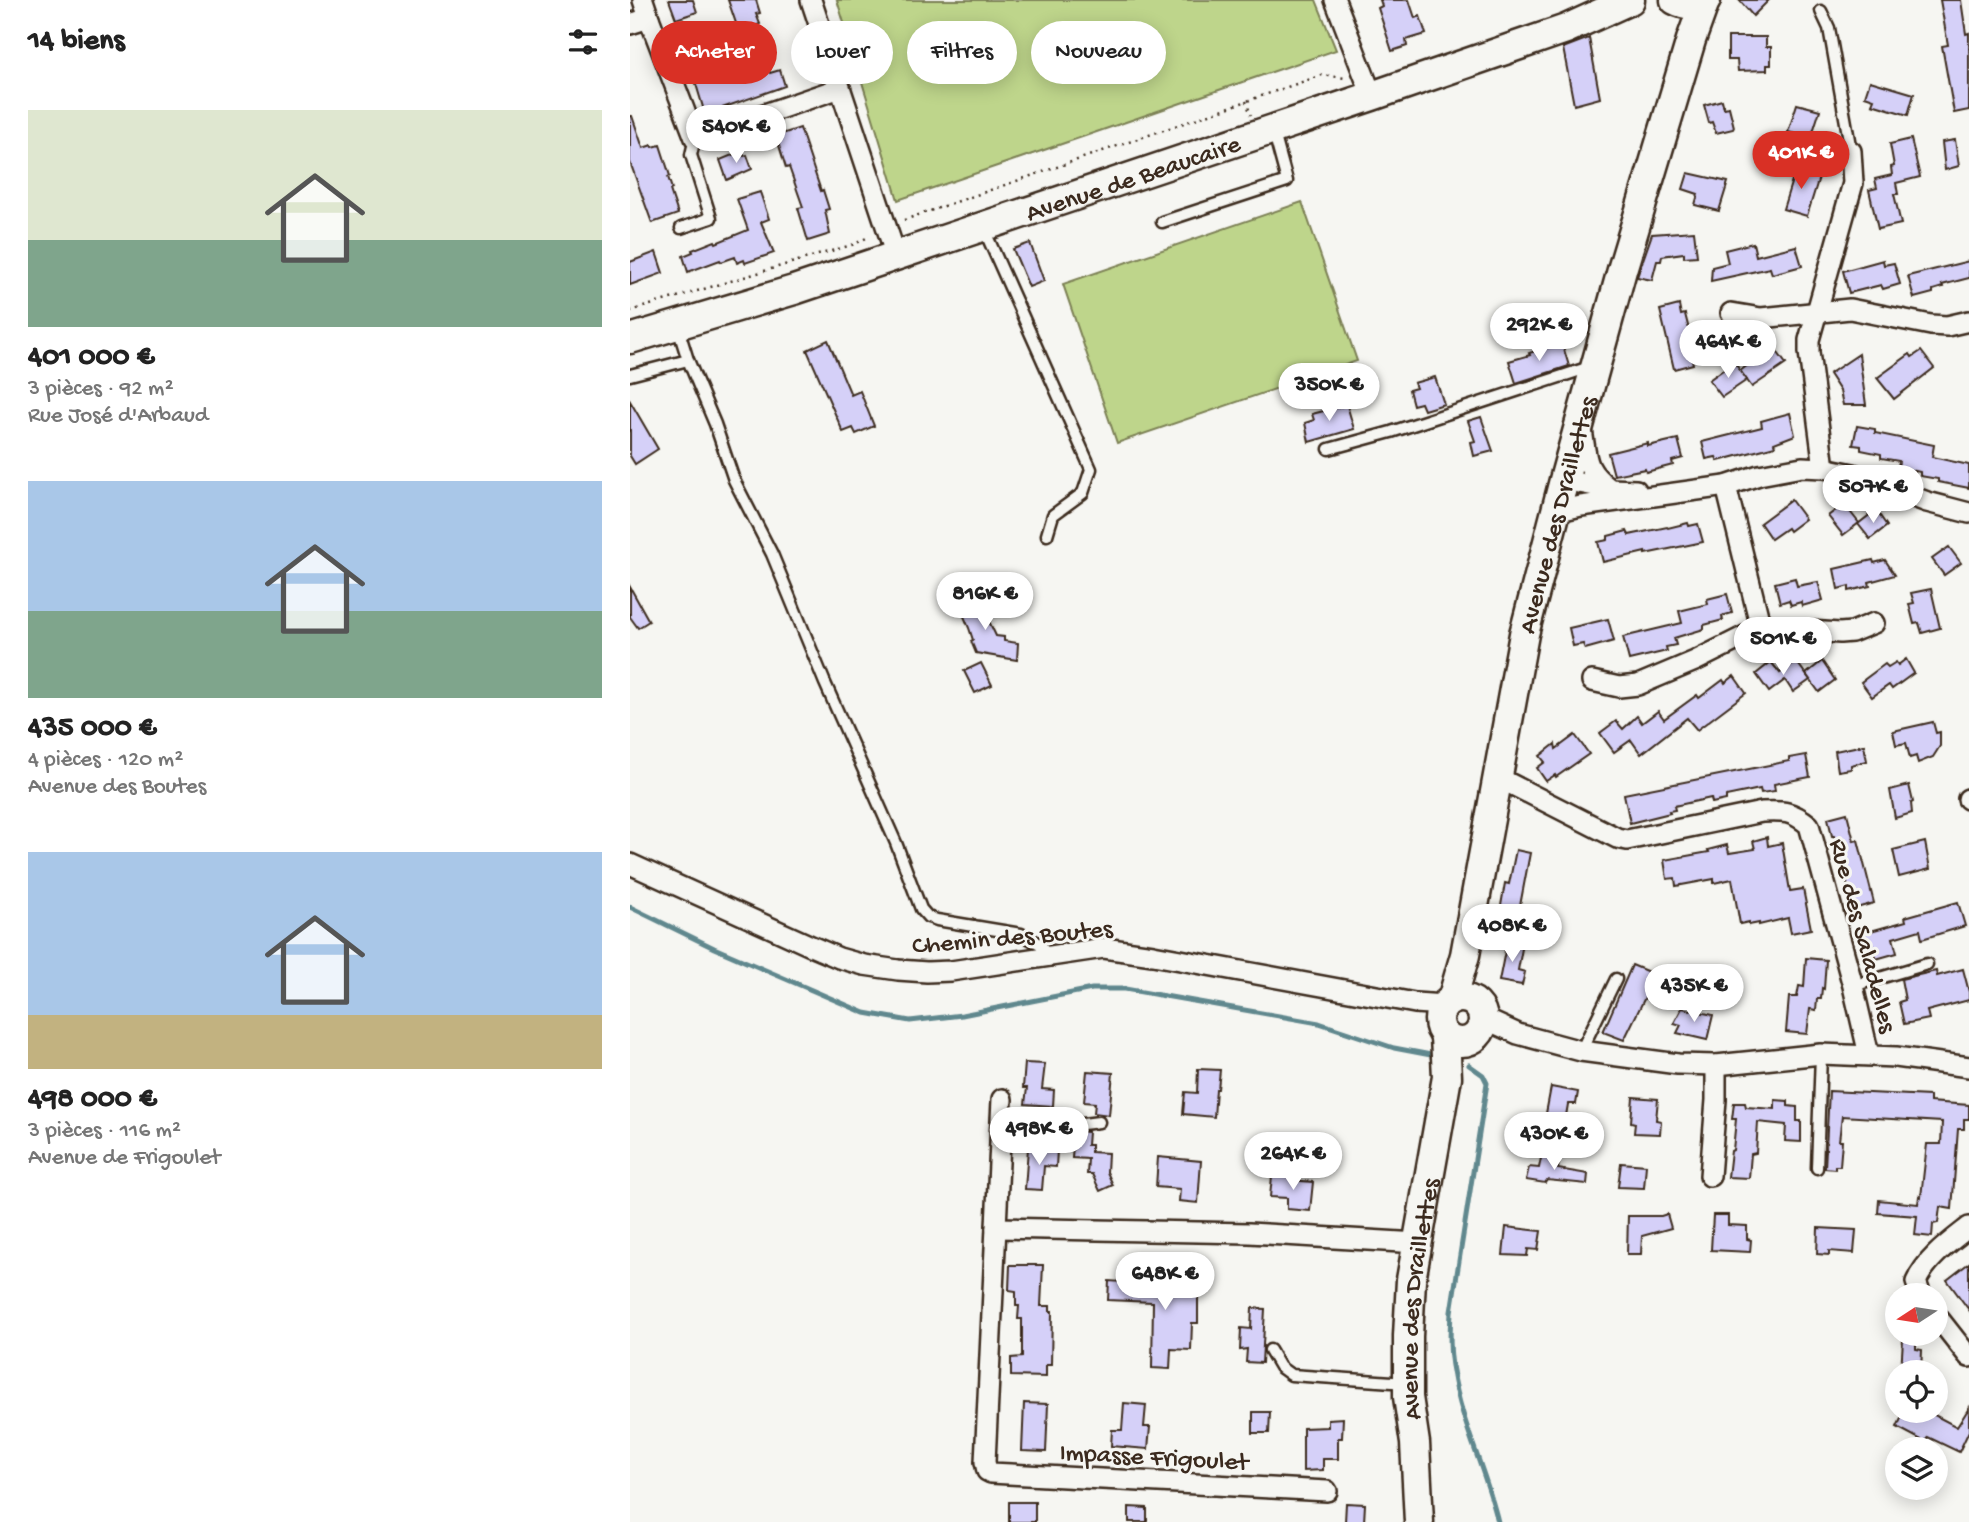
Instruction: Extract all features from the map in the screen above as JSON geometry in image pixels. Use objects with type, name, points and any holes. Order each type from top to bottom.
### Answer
[{"type":"street","points":[[811,0],[896,256]]},
{"type":"street","points":[[1335,0],[1369,89]]},
{"type":"street","name":"Avenue de Beaucaire","points":[[630,339],[794,290],[1273,129],[1369,89],[1566,30],[1630,0]]},
{"type":"street","name":"Avenue des Draillettes","points":[[1419,1522],[1415,1443],[1408,1397],[1411,1280],[1447,1077],[1465,955],[1524,634],[1563,480],[1622,270],[1691,40],[1692,1]]},
{"type":"street","points":[[641,14],[695,138],[840,88]]},
{"type":"street","points":[[1824,468],[1809,340],[1853,183],[1851,151]]},
{"type":"street","points":[[1731,313],[1762,317],[1850,309],[1931,325],[1947,326],[1969,321]]},
{"type":"street","points":[[1581,422],[1588,464],[1596,478],[1610,489]]},
{"type":"street","points":[[1555,512],[1726,486],[1759,475],[1802,467],[1853,474],[1927,502],[1969,513]]},
{"type":"street","points":[[1563,480],[1610,489],[1675,493]]},
{"type":"street","points":[[1726,486],[1761,628]]},
{"type":"street","points":[[1592,681],[1619,687],[1638,685],[1695,661],[1761,628],[1840,633],[1852,632],[1874,623]]},
{"type":"street","name":"Rue des Saladelles","points":[[1497,777],[1617,838],[1628,839],[1762,812],[1782,811],[1796,815],[1809,825],[1869,1055]]},
{"type":"street","name":"Chemin des Boutes","points":[[630,864],[811,946],[864,965],[898,970],[939,971],[1094,949],[1121,950],[1455,1017],[1581,1051],[1665,1062],[1716,1065],[1821,1054],[1919,1059],[1969,1067]]},
{"type":"street","points":[[1710,1176],[1716,1065]]},
{"type":"street","points":[[1002,1108],[996,1228],[1249,1233],[1418,1242]]},
{"type":"street","points":[[1916,1283],[1924,1269],[1944,1247],[1969,1227]]},
{"type":"street","name":"Impasse Frigoulet","points":[[996,1228],[985,1462],[987,1471],[1328,1491]]},
{"type":"street","points":[[1948,1330],[1969,1357]]},
{"type":"lane","points":[[1821,11],[1829,28],[1851,151]]},
{"type":"lane","points":[[1162,222],[1287,181],[1273,129]]},
{"type":"lane","points":[[681,228],[711,218],[691,155],[695,138]]},
{"type":"lane","points":[[983,227],[1091,469],[1083,493],[1053,515],[1047,535]]},
{"type":"lane","points":[[677,325],[734,480],[772,554],[825,683],[896,843],[921,909],[928,917],[937,920],[1021,934],[1040,944],[1049,956]]},
{"type":"lane","points":[[630,375],[688,360]]},
{"type":"lane","points":[[1329,449],[1391,432],[1596,365]]},
{"type":"lane","points":[[1853,986],[1927,964]]},
{"type":"lane","points":[[1581,1051],[1616,978]]},
{"type":"lane","points":[[1817,1168],[1821,1054]]},
{"type":"lane","points":[[1002,1108],[1083,1124],[1099,1122]]},
{"type":"lane","points":[[1270,1350],[1280,1367],[1291,1375],[1408,1383]]},
{"type":"path","points":[[630,311],[855,244],[886,226],[1322,75],[1369,89]]},
{"type":"green space","points":[[837,0],[1316,0],[1336,50],[898,200],[863,84],[893,84],[893,21],[843,21]]},
{"type":"green space","points":[[1302,202],[1357,361],[1117,443],[1063,284]]},
{"type":"building","points":[[669,0],[693,0],[697,12],[676,19]]},
{"type":"building","points":[[728,0],[756,0],[760,13],[756,14],[759,21],[735,21]]},
{"type":"building","points":[[1380,0],[1409,0],[1415,18],[1420,16],[1426,34],[1406,40],[1407,46],[1392,51],[1378,8],[1382,6]]},
{"type":"building","points":[[1739,0],[1769,0],[1753,16]]},
{"type":"building","points":[[1940,0],[1961,0],[1966,34],[1969,33],[1969,110],[1954,113],[1942,46],[1948,45]]},
{"type":"building","points":[[1728,37],[1766,37],[1766,47],[1771,47],[1771,65],[1767,65],[1767,70],[1738,71],[1737,60],[1728,60]]},
{"type":"building","points":[[1589,38],[1600,98],[1574,105],[1563,48]]},
{"type":"building","points":[[780,70],[785,86],[705,114],[696,84],[777,84],[777,71]]},
{"type":"building","points":[[1870,81],[1914,94],[1908,115],[1872,104],[1874,99],[1865,96]]},
{"type":"building","points":[[1722,100],[1724,108],[1729,107],[1734,127],[1716,133],[1712,122],[1709,123],[1704,105]]},
{"type":"building","points":[[1797,104],[1820,110],[1811,138],[1788,132]]},
{"type":"building","points":[[630,116],[643,148],[660,145],[678,214],[652,223],[630,162]]},
{"type":"building","points":[[800,128],[829,209],[825,210],[830,234],[808,241],[798,208],[803,207],[776,136]]},
{"type":"building","points":[[1911,139],[1920,177],[1896,183],[1898,194],[1894,194],[1901,224],[1878,229],[1869,190],[1877,188],[1875,179],[1892,175],[1891,167],[1894,166],[1890,144]]},
{"type":"building","points":[[1955,140],[1959,166],[1945,170],[1942,142]]},
{"type":"building","points":[[742,151],[744,156],[747,155],[752,169],[727,180],[720,160]]},
{"type":"building","points":[[1796,167],[1820,174],[1807,216],[1783,209]]},
{"type":"building","points":[[1688,173],[1728,182],[1719,211],[1695,205],[1698,194],[1683,189]]},
{"type":"building","points":[[760,192],[769,219],[761,222],[774,253],[745,263],[744,260],[737,263],[735,257],[721,262],[720,260],[688,272],[683,256],[693,252],[692,250],[748,230],[737,199]]},
{"type":"building","points":[[1694,231],[1697,256],[1684,257],[1684,253],[1662,256],[1661,261],[1657,261],[1652,280],[1637,277],[1652,234]]},
{"type":"building","points":[[1030,243],[1044,281],[1029,287],[1013,249]]},
{"type":"building","points":[[1753,243],[1756,256],[1796,246],[1802,266],[1772,274],[1770,268],[1711,281],[1712,267],[1728,263],[1725,250]]},
{"type":"building","points":[[656,252],[663,273],[630,285],[630,262]]},
{"type":"building","points":[[1883,260],[1884,265],[1894,263],[1900,284],[1883,289],[1881,285],[1849,293],[1843,271]]},
{"type":"building","points":[[1969,261],[1969,278],[1942,285],[1943,287],[1933,290],[1933,293],[1914,298],[1908,276]]},
{"type":"building","points":[[1679,305],[1681,315],[1685,314],[1695,353],[1691,354],[1693,364],[1674,369],[1660,310]]},
{"type":"building","points":[[828,340],[851,395],[860,391],[874,426],[856,434],[853,428],[843,432],[807,350]]},
{"type":"building","points":[[1562,343],[1569,366],[1516,383],[1509,361]]},
{"type":"building","points":[[1773,346],[1786,364],[1752,387],[1740,371]]},
{"type":"building","points":[[1921,351],[1934,368],[1894,399],[1877,378],[1910,354],[1912,357]]},
{"type":"building","points":[[1859,354],[1866,405],[1843,405],[1840,391],[1829,374]]},
{"type":"building","points":[[1734,362],[1747,380],[1722,397],[1709,380]]},
{"type":"building","points":[[1435,377],[1444,404],[1424,410],[1421,403],[1413,405],[1409,390],[1416,388],[1414,383]]},
{"type":"building","points":[[630,401],[658,449],[635,464],[630,456]]},
{"type":"building","points":[[1347,405],[1354,429],[1309,442],[1305,423],[1314,420],[1312,414]]},
{"type":"building","points":[[1790,413],[1795,435],[1774,443],[1775,446],[1718,461],[1716,457],[1706,459],[1702,442],[1762,427],[1761,421]]},
{"type":"building","points":[[1481,417],[1493,451],[1474,456],[1471,442],[1475,441],[1468,421]]},
{"type":"building","points":[[1857,426],[1875,429],[1875,433],[1934,445],[1932,457],[1969,465],[1969,488],[1920,476],[1920,472],[1898,467],[1899,461],[1881,458],[1881,454],[1861,450],[1861,446],[1853,445]]},
{"type":"building","points":[[1678,439],[1683,458],[1672,461],[1673,465],[1646,472],[1645,469],[1614,475],[1608,453]]},
{"type":"building","points":[[1791,500],[1805,519],[1789,531],[1787,528],[1771,539],[1760,523]]},
{"type":"building","points":[[1844,504],[1859,523],[1843,535],[1828,516]]},
{"type":"building","points":[[1876,510],[1887,526],[1870,539],[1858,524]]},
{"type":"building","points":[[1688,523],[1689,526],[1698,524],[1703,542],[1603,562],[1598,542],[1608,540],[1608,536],[1627,531],[1629,535]]},
{"type":"building","points":[[1949,547],[1961,563],[1944,575],[1932,559]]},
{"type":"building","points":[[1873,560],[1874,563],[1885,560],[1895,575],[1869,582],[1870,586],[1849,591],[1849,586],[1838,589],[1834,569]]},
{"type":"building","points":[[1795,578],[1797,586],[1818,582],[1823,600],[1802,606],[1801,602],[1791,605],[1789,600],[1780,603],[1775,583]]},
{"type":"building","points":[[630,587],[649,621],[638,628],[630,617]]},
{"type":"building","points":[[1931,589],[1940,628],[1922,633],[1919,623],[1914,624],[1909,604],[1914,603],[1911,593]]},
{"type":"building","points":[[976,594],[996,636],[1004,637],[1004,641],[1018,643],[1017,660],[976,653],[958,602]]},
{"type":"building","points":[[1727,594],[1732,613],[1722,616],[1723,620],[1674,638],[1676,645],[1666,647],[1667,651],[1629,660],[1623,637],[1682,623],[1679,611],[1708,604],[1707,599]]},
{"type":"building","points":[[1608,619],[1614,641],[1585,649],[1583,644],[1573,646],[1569,628]]},
{"type":"building","points":[[1906,659],[1914,673],[1892,689],[1889,685],[1872,697],[1861,682],[1885,664],[1888,667],[1896,662],[1898,665]]},
{"type":"building","points":[[1796,661],[1810,680],[1793,692],[1785,680],[1769,692],[1756,674],[1771,662],[1780,673]]},
{"type":"building","points":[[1822,661],[1835,680],[1819,692],[1806,674]]},
{"type":"building","points":[[981,663],[992,685],[975,693],[964,671]]},
{"type":"building","points":[[1734,676],[1746,693],[1697,730],[1687,718],[1641,754],[1631,740],[1614,752],[1600,733],[1616,721],[1623,729],[1637,716],[1642,723],[1658,711],[1664,719],[1697,695],[1699,698],[1723,680],[1725,683]]},
{"type":"building","points":[[1933,722],[1936,733],[1940,732],[1940,746],[1933,757],[1918,763],[1916,756],[1910,758],[1906,743],[1896,745],[1893,731]]},
{"type":"building","points":[[1575,735],[1589,754],[1546,781],[1537,768],[1545,762],[1540,756],[1555,744],[1556,749]]},
{"type":"building","points":[[1864,745],[1867,761],[1851,765],[1851,769],[1838,771],[1835,751]]},
{"type":"building","points":[[1806,755],[1810,777],[1774,784],[1775,791],[1761,793],[1760,789],[1726,796],[1726,800],[1712,803],[1711,798],[1674,806],[1675,810],[1669,811],[1670,813],[1630,823],[1624,794],[1789,761],[1789,758]]},
{"type":"building","points":[[1909,785],[1913,802],[1912,813],[1895,818],[1890,790]]},
{"type":"building","points":[[1847,813],[1854,841],[1858,840],[1874,903],[1853,909],[1841,857],[1828,818]]},
{"type":"building","points":[[1767,837],[1768,846],[1782,843],[1790,891],[1803,889],[1811,929],[1791,933],[1788,918],[1759,925],[1749,925],[1749,922],[1740,924],[1732,879],[1714,883],[1714,879],[1676,886],[1675,878],[1667,879],[1664,860],[1709,852],[1708,850],[1727,845],[1729,853],[1755,849],[1753,841]]},
{"type":"building","points":[[1925,842],[1930,869],[1899,877],[1893,850]]},
{"type":"building","points":[[1516,850],[1530,853],[1515,932],[1497,928],[1505,883],[1509,884]]},
{"type":"building","points":[[1958,902],[1965,926],[1922,939],[1920,930],[1893,938],[1897,953],[1876,959],[1872,944],[1863,947],[1860,934],[1906,921],[1905,917]]},
{"type":"building","points":[[1507,941],[1523,943],[1518,970],[1525,972],[1522,985],[1499,981]]},
{"type":"building","points":[[1806,958],[1826,960],[1824,989],[1822,988],[1821,999],[1817,999],[1816,1010],[1810,1009],[1807,1034],[1786,1032],[1789,997],[1797,997],[1799,986],[1804,987]]},
{"type":"building","points":[[1632,965],[1656,975],[1624,1040],[1603,1032]]},
{"type":"building","points":[[1963,969],[1969,1000],[1927,1011],[1929,1019],[1904,1024],[1899,1002],[1905,1000],[1901,979],[1936,971],[1937,976]]},
{"type":"building","points":[[1682,1008],[1713,1015],[1707,1040],[1677,1033],[1681,1025],[1674,1023]]},
{"type":"building","points":[[1025,1063],[1045,1064],[1042,1089],[1054,1090],[1053,1106],[1025,1104]]},
{"type":"building","points":[[1198,1069],[1220,1070],[1214,1117],[1183,1114],[1185,1092],[1197,1093]]},
{"type":"building","points":[[1087,1071],[1113,1073],[1109,1115],[1094,1113],[1095,1103],[1084,1102]]},
{"type":"building","points":[[1551,1087],[1578,1092],[1576,1104],[1568,1104],[1564,1128],[1544,1124]]},
{"type":"building","points":[[1829,1091],[1930,1096],[1930,1102],[1969,1105],[1969,1119],[1964,1119],[1964,1129],[1958,1129],[1952,1209],[1940,1207],[1938,1223],[1933,1224],[1932,1237],[1915,1235],[1917,1216],[1878,1213],[1879,1200],[1918,1204],[1927,1144],[1941,1144],[1942,1122],[1842,1116],[1840,1166],[1835,1166],[1835,1169],[1825,1168]]},
{"type":"building","points":[[1633,1097],[1658,1099],[1656,1120],[1661,1121],[1660,1134],[1634,1133],[1635,1123],[1631,1122]]},
{"type":"building","points":[[1775,1100],[1788,1101],[1788,1106],[1797,1107],[1797,1121],[1801,1121],[1801,1142],[1785,1141],[1786,1125],[1758,1122],[1756,1153],[1751,1154],[1749,1178],[1728,1177],[1736,1119],[1732,1119],[1734,1103],[1745,1103],[1746,1107],[1775,1109]]},
{"type":"building","points":[[1074,1131],[1088,1132],[1087,1145],[1091,1145],[1091,1152],[1108,1153],[1107,1172],[1113,1185],[1100,1191],[1092,1174],[1087,1174],[1088,1159],[1072,1158]]},
{"type":"building","points":[[1028,1148],[1057,1150],[1056,1167],[1044,1166],[1042,1190],[1025,1189]]},
{"type":"building","points":[[1542,1153],[1560,1155],[1558,1169],[1588,1174],[1587,1184],[1526,1180],[1529,1167],[1539,1168]]},
{"type":"building","points":[[1158,1157],[1201,1161],[1198,1203],[1179,1201],[1180,1189],[1156,1187]]},
{"type":"building","points":[[1621,1163],[1646,1165],[1644,1188],[1618,1187]]},
{"type":"building","points":[[1272,1176],[1313,1182],[1310,1211],[1287,1209],[1287,1198],[1270,1197]]},
{"type":"building","points":[[1667,1214],[1671,1228],[1642,1236],[1641,1254],[1627,1254],[1628,1216]]},
{"type":"building","points":[[1713,1215],[1728,1215],[1728,1225],[1747,1226],[1747,1239],[1751,1240],[1750,1252],[1711,1250]]},
{"type":"building","points":[[1506,1227],[1541,1231],[1538,1250],[1528,1249],[1527,1256],[1503,1255]]},
{"type":"building","points":[[1818,1228],[1856,1230],[1854,1253],[1829,1251],[1829,1255],[1817,1254]]},
{"type":"building","points":[[1969,1263],[1969,1310],[1947,1280]]},
{"type":"building","points":[[1010,1265],[1043,1265],[1041,1306],[1050,1306],[1052,1311],[1051,1365],[1046,1365],[1046,1377],[1011,1376],[1011,1358],[1022,1357],[1022,1319],[1018,1319],[1016,1291],[1009,1290]]},
{"type":"building","points":[[1174,1275],[1198,1275],[1198,1323],[1192,1323],[1191,1350],[1171,1349],[1170,1369],[1152,1368],[1153,1302],[1108,1300],[1109,1281],[1144,1279],[1144,1285],[1174,1286]]},
{"type":"building","points":[[1252,1308],[1265,1309],[1262,1363],[1246,1362],[1247,1349],[1240,1350],[1241,1328],[1251,1329]]},
{"type":"building","points":[[1903,1346],[1916,1346],[1916,1349],[1922,1350],[1922,1360],[1902,1360]]},
{"type":"building","points":[[1024,1403],[1048,1404],[1046,1452],[1022,1451]]},
{"type":"building","points":[[1124,1403],[1146,1405],[1144,1427],[1150,1427],[1148,1449],[1111,1446],[1112,1430],[1122,1430]]},
{"type":"building","points":[[1969,1408],[1969,1431],[1959,1452],[1948,1447],[1948,1437],[1916,1437],[1897,1427],[1899,1423],[1948,1422],[1957,1427]]},
{"type":"building","points":[[1253,1412],[1270,1412],[1269,1433],[1253,1433]]},
{"type":"building","points":[[1343,1418],[1342,1438],[1338,1438],[1338,1459],[1323,1459],[1323,1470],[1303,1471],[1303,1428],[1328,1427],[1328,1419]]},
{"type":"building","points":[[1009,1502],[1035,1502],[1035,1522],[1009,1522]]},
{"type":"building","points":[[1346,1503],[1365,1504],[1364,1522],[1345,1522]]},
{"type":"building","points":[[1129,1507],[1147,1508],[1147,1522],[1129,1522]]},
{"type":"waterway","points":[[630,907],[714,948],[865,1013],[910,1021],[962,1015],[1092,989],[1125,989],[1319,1023],[1394,1048],[1431,1055]]},
{"type":"waterway","points":[[1469,1065],[1483,1075],[1487,1083],[1451,1312],[1450,1349],[1462,1409],[1498,1522]]}]
